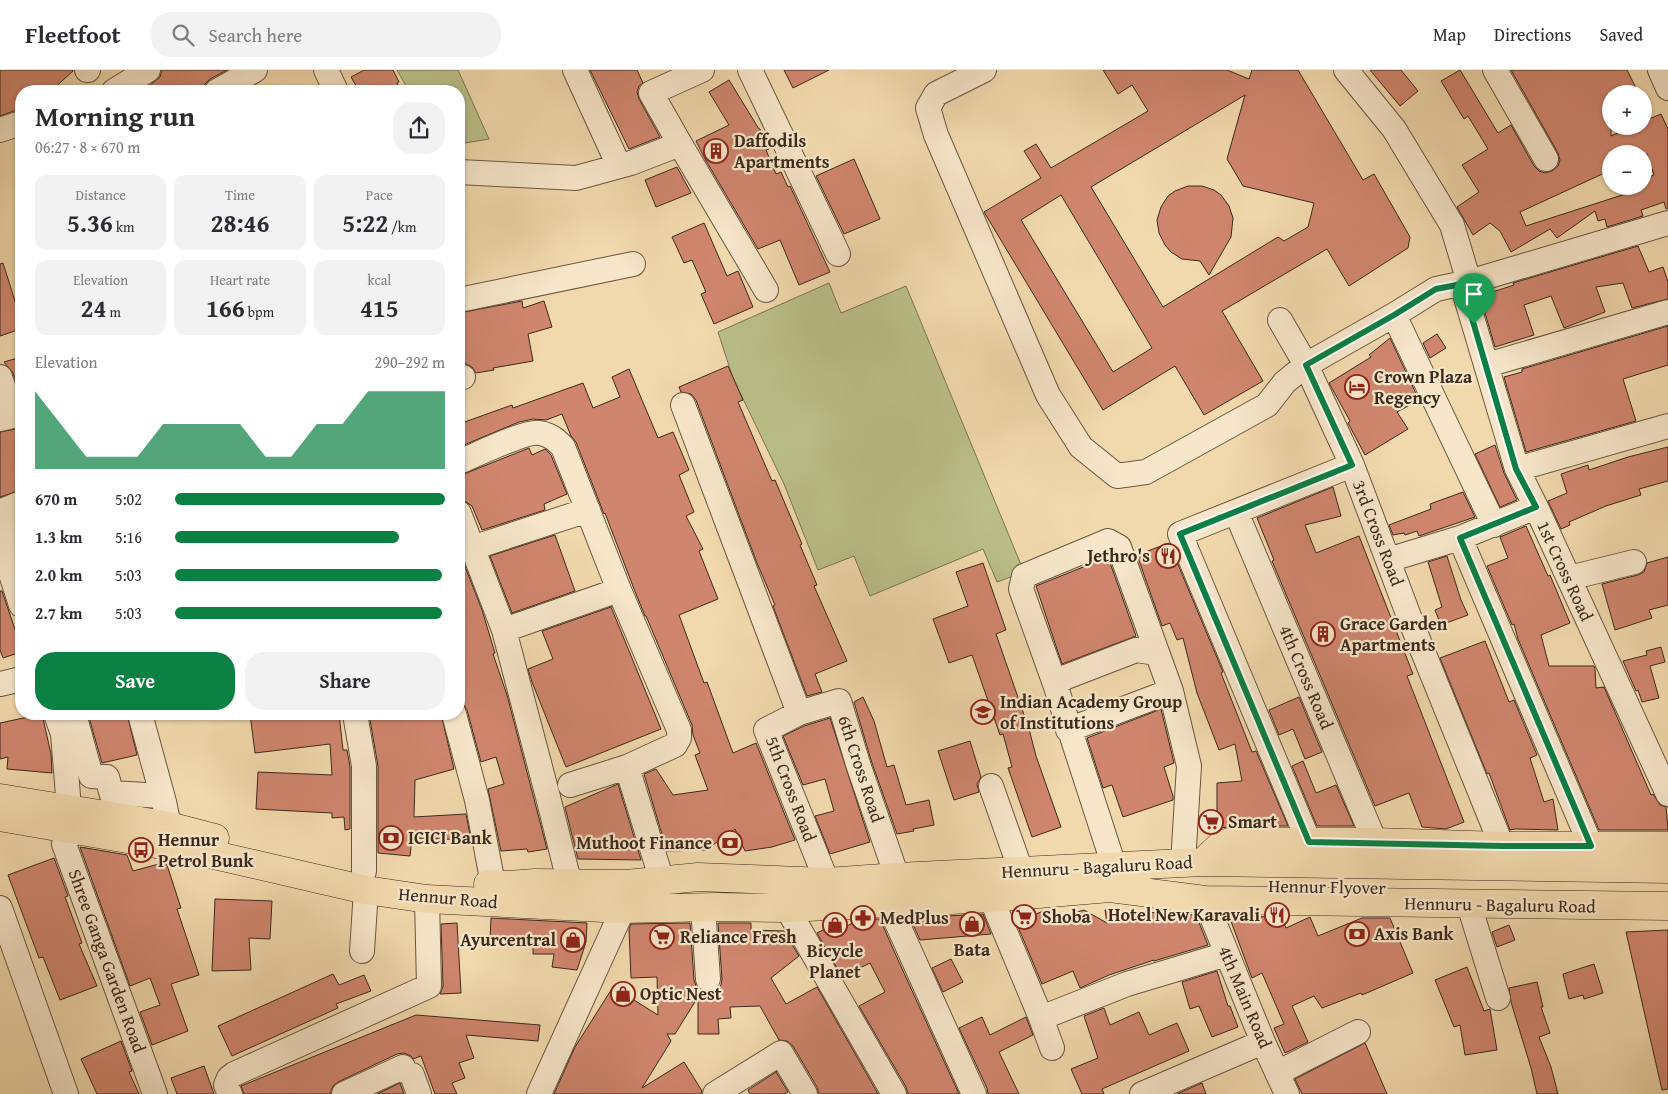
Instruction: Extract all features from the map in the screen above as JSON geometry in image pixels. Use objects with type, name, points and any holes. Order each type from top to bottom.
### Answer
[{"type":"main road","points":[[0,798],[71,819],[199,843]]},
{"type":"main road","points":[[0,817],[71,819],[115,805],[169,826],[199,843]]},
{"type":"main road","name":"Hennuru - Bagaluru Road","points":[[624,896],[662,881],[698,877],[826,882],[896,876],[1193,862],[1222,844],[1231,842],[1376,842],[1502,846],[1668,846]]},
{"type":"main road","name":"Hennur Road","points":[[199,843],[365,881],[427,899],[624,896],[703,907]]},
{"type":"main road","name":"Hennur Flyover","points":[[1193,862],[1250,874],[1501,890],[1668,888]]},
{"type":"main road","name":"Hennur Flyover","points":[[1168,896],[1187,884],[1250,874],[1668,869]]},
{"type":"main road","points":[[365,881],[426,881],[524,885],[535,883],[570,884],[624,896]]},
{"type":"main road","name":"Hennuru - Bagaluru Road","points":[[703,907],[787,908],[991,898],[1110,888],[1205,900],[1469,905],[1668,906]]},
{"type":"street","points":[[124,85],[148,70]]},
{"type":"street","points":[[228,85],[255,70]]},
{"type":"street","points":[[326,70],[333,85]]},
{"type":"street","points":[[575,70],[619,166]]},
{"type":"street","points":[[702,70],[651,93],[766,290]]},
{"type":"street","points":[[750,70],[838,254]]},
{"type":"street","points":[[984,70],[936,94],[928,108],[936,135],[1048,395],[1081,447],[1117,476],[1146,472],[1266,405],[1285,382],[1306,365],[1436,289],[1466,283],[1668,223]]},
{"type":"street","name":"1st Cross Road","points":[[1346,70],[1394,128],[1452,225],[1487,365],[1516,469],[1536,507],[1668,794]]},
{"type":"street","points":[[1495,70],[1546,159]]},
{"type":"street","points":[[1660,70],[1668,88]]},
{"type":"street","points":[[0,130],[15,125]]},
{"type":"street","points":[[465,172],[576,178],[619,166],[680,144]]},
{"type":"street","points":[[465,299],[633,264]]},
{"type":"street","points":[[1487,365],[1668,312]]},
{"type":"street","points":[[1394,315],[1494,525]]},
{"type":"street","name":"3rd Cross Road","points":[[1280,320],[1306,365],[1352,465],[1413,627],[1502,846]]},
{"type":"street","points":[[0,377],[13,416],[0,419]]},
{"type":"street","points":[[683,405],[799,713]]},
{"type":"street","points":[[1516,469],[1668,426]]},
{"type":"street","points":[[465,460],[538,432],[553,437],[563,447],[619,590],[679,730],[679,738],[675,745],[627,767],[570,785]]},
{"type":"street","points":[[1309,842],[1180,534],[1352,465]]},
{"type":"street","points":[[15,505],[4,510],[15,540]]},
{"type":"street","points":[[1388,560],[1460,538],[1536,507]]},
{"type":"street","points":[[472,548],[588,510]]},
{"type":"street","name":"4th Cross Road","points":[[1236,512],[1376,842]]},
{"type":"street","points":[[465,529],[504,630],[570,884]]},
{"type":"street","points":[[1460,538],[1591,846]]},
{"type":"street","points":[[0,540],[12,593]]},
{"type":"street","points":[[1114,866],[1068,730],[1055,684],[1021,589],[1024,576],[1108,541],[1119,548],[1171,691],[1189,766],[1193,862]]},
{"type":"street","points":[[1569,578],[1634,562]]},
{"type":"street","points":[[504,630],[619,590]]},
{"type":"street","points":[[1055,684],[1066,677],[1136,650],[1157,653]]},
{"type":"street","points":[[0,684],[15,680]]},
{"type":"street","points":[[1068,730],[1171,691]]},
{"type":"street","name":"6th Cross Road","points":[[799,713],[839,701],[896,876]]},
{"type":"street","name":"5th Cross Road","points":[[799,713],[766,730],[826,882]]},
{"type":"street","points":[[58,720],[63,734],[71,819]]},
{"type":"street","points":[[76,720],[91,776],[106,776],[115,805],[162,796]]},
{"type":"street","points":[[142,720],[169,826]]},
{"type":"street","points":[[356,720],[364,766],[365,881],[362,951]]},
{"type":"street","points":[[456,720],[477,800],[493,884]]},
{"type":"street","points":[[627,767],[662,881]]},
{"type":"street","points":[[991,786],[1021,871]]},
{"type":"street","name":"Shree Ganga Garden Road","points":[[71,819],[64,844],[155,1094]]},
{"type":"street","points":[[539,1094],[624,896]]},
{"type":"street","points":[[991,898],[1052,1048]]},
{"type":"street","points":[[230,1094],[226,1085],[229,1078],[234,1074],[429,986],[427,899]]},
{"type":"street","name":"4th Main Road","points":[[1205,900],[1282,1084]]},
{"type":"street","points":[[888,903],[974,1094]]},
{"type":"street","points":[[1469,905],[1498,998]]},
{"type":"street","points":[[703,907],[708,979]]},
{"type":"street","points":[[0,908],[66,1094]]},
{"type":"street","points":[[787,908],[894,1094]]},
{"type":"street","points":[[1041,1018],[1127,984],[1227,954]]},
{"type":"street","points":[[1282,1084],[1358,1032]]},
{"type":"street","points":[[1142,1094],[1263,1042]]},
{"type":"street","points":[[715,1094],[782,1053],[805,1094]]},
{"type":"street","points":[[344,1094],[411,1079]]},
{"type":"green space","points":[[397,70],[458,70],[465,85],[406,85]]},
{"type":"green space","points":[[465,86],[489,139],[465,143]]},
{"type":"green space","points":[[829,283],[841,313],[906,286],[1024,572],[997,582],[983,549],[870,596],[854,556],[818,570],[784,484],[733,378],[718,332]]},
{"type":"building","points":[[0,70],[73,70],[58,85],[15,85],[15,110],[0,116]]},
{"type":"building","points":[[162,70],[227,70],[210,79],[205,85],[150,85],[160,77]]},
{"type":"building","points":[[364,70],[393,70],[399,82],[397,83],[398,85],[356,85],[351,77]]},
{"type":"building","points":[[590,70],[637,70],[643,83],[639,86],[637,92],[639,99],[660,137],[629,149]]},
{"type":"building","points":[[784,70],[829,70],[793,88]]},
{"type":"building","points":[[1103,70],[1227,70],[1249,79],[1252,70],[1298,70],[1363,180],[1374,174],[1410,237],[1408,248],[1349,286],[1327,249],[1222,311],[1263,381],[1204,415],[1175,366],[1103,410],[984,212],[1041,178],[1024,151],[1036,144],[1051,168],[1148,111],[1132,85],[1118,94]],"holes":[[[1245,95],[1227,159],[1243,186],[1314,203],[1308,227],[1284,241],[1278,237],[1163,307],[1091,187]],[[1061,195],[1152,348],[1113,372],[1021,220]]]},
{"type":"building","points":[[1370,70],[1401,70],[1418,91],[1400,106]]},
{"type":"building","points":[[1460,70],[1498,133],[1511,125],[1534,166],[1539,171],[1545,173],[1552,171],[1558,166],[1560,160],[1558,153],[1511,70],[1627,70],[1634,85],[1602,85],[1602,135],[1652,135],[1652,118],[1661,114],[1668,129],[1668,208],[1666,209],[1664,202],[1641,210],[1643,216],[1607,227],[1605,219],[1598,221],[1595,211],[1557,238],[1550,229],[1511,252],[1500,231],[1490,223],[1473,235],[1457,207],[1479,192],[1462,165],[1488,149],[1468,116],[1464,119],[1441,81]]},
{"type":"building","points":[[729,80],[760,129],[769,149],[766,150],[776,174],[781,172],[788,187],[790,186],[830,272],[799,285],[780,240],[758,249],[705,159],[696,141],[729,125],[709,92]]},
{"type":"building","points":[[854,159],[880,219],[844,234],[816,176]]},
{"type":"building","points":[[677,167],[691,193],[656,207],[645,180]]},
{"type":"building","points":[[1188,186],[1202,186],[1214,190],[1221,195],[1229,206],[1233,218],[1231,237],[1209,275],[1200,261],[1182,259],[1171,252],[1159,233],[1157,220],[1161,207],[1168,196]]},
{"type":"building","points":[[704,223],[727,276],[738,271],[753,307],[714,324],[701,294],[706,292],[692,260],[684,263],[672,237]]},
{"type":"building","points":[[1638,246],[1649,272],[1663,267],[1668,282],[1668,299],[1632,308],[1623,283],[1596,287],[1605,312],[1564,328],[1551,296],[1524,305],[1534,335],[1495,347],[1480,296],[1514,285],[1513,283]]},
{"type":"building","points":[[3,263],[15,301],[15,331],[0,336],[0,264]]},
{"type":"building","points":[[522,301],[523,308],[544,301],[552,327],[528,334],[533,361],[476,373],[472,367],[465,364],[465,312]]},
{"type":"building","points":[[1668,326],[1668,365],[1623,379],[1636,421],[1526,452],[1504,377],[1522,372],[1522,369]]},
{"type":"building","points":[[1437,334],[1446,348],[1430,358],[1423,343]]},
{"type":"building","points":[[1390,338],[1419,400],[1397,412],[1408,429],[1365,455],[1348,423],[1350,421],[1329,383],[1371,357],[1369,355]]},
{"type":"building","points":[[15,359],[15,379],[13,373],[4,362]]},
{"type":"building","points":[[728,366],[743,400],[738,402],[772,481],[775,480],[802,544],[800,545],[817,585],[814,586],[847,661],[815,674],[822,692],[807,696],[773,606],[775,605],[757,563],[696,400],[691,394],[681,392],[679,387]]},
{"type":"building","points":[[629,369],[658,438],[673,432],[689,470],[679,475],[694,512],[686,516],[703,549],[699,551],[718,599],[679,615],[704,683],[707,682],[733,753],[756,743],[795,840],[772,847],[745,851],[735,829],[706,850],[667,851],[644,774],[656,769],[673,795],[708,790],[695,755],[700,753],[693,735],[692,725],[645,616],[576,442],[571,436],[562,414],[546,420],[533,419],[519,422],[465,444],[465,422],[512,405],[513,408],[583,383],[593,408],[620,397],[612,377]]},
{"type":"building","points":[[15,429],[15,492],[0,497],[0,432]]},
{"type":"building","points":[[1495,445],[1504,473],[1517,500],[1500,507],[1475,454]]},
{"type":"building","points":[[1668,447],[1668,481],[1639,489],[1641,495],[1606,506],[1569,522],[1570,525],[1561,529],[1548,501],[1567,493],[1561,474],[1588,465],[1589,470],[1628,457]]},
{"type":"building","points":[[529,448],[532,455],[545,449],[551,455],[567,494],[544,504],[545,510],[482,530],[472,506],[465,501],[465,474]]},
{"type":"building","points":[[1333,487],[1341,516],[1305,525],[1316,553],[1359,536],[1413,674],[1407,676],[1464,822],[1446,829],[1422,827],[1409,793],[1375,806],[1272,561],[1274,560],[1257,518]]},
{"type":"building","points":[[1463,492],[1475,517],[1419,536],[1417,531],[1405,535],[1404,533],[1393,535],[1389,525],[1431,509],[1430,504]]},
{"type":"building","points":[[1526,526],[1548,576],[1550,575],[1570,623],[1541,635],[1549,666],[1594,666],[1596,688],[1604,687],[1651,795],[1653,794],[1660,805],[1666,807],[1668,830],[1599,830],[1518,639],[1514,624],[1512,625],[1487,566],[1508,558],[1500,537]]},
{"type":"building","points":[[555,535],[575,591],[512,613],[490,556]]},
{"type":"building","points":[[1169,543],[1223,672],[1221,673],[1252,752],[1256,751],[1288,826],[1231,826],[1217,829],[1217,783],[1242,781],[1235,744],[1219,750],[1197,693],[1183,638],[1177,640],[1170,623],[1162,626],[1137,555]]},
{"type":"building","points":[[1447,556],[1461,600],[1468,615],[1441,625],[1435,610],[1442,607],[1428,562]]},
{"type":"building","points":[[1108,557],[1136,636],[1062,664],[1036,586]]},
{"type":"building","points":[[1668,557],[1668,605],[1649,610],[1652,618],[1615,630],[1602,584],[1638,575],[1644,572],[1647,563]]},
{"type":"building","points":[[983,563],[1006,630],[996,634],[1061,827],[1032,837],[1008,768],[1012,767],[1003,734],[1000,735],[972,655],[949,663],[933,619],[968,606],[956,572]]},
{"type":"building","points":[[465,566],[482,610],[495,653],[493,654],[507,695],[547,849],[528,852],[527,849],[501,851],[488,789],[504,784],[496,757],[481,762],[465,707]]},
{"type":"building","points":[[0,591],[2,591],[15,629],[15,654],[3,658],[0,650]]},
{"type":"building","points":[[611,607],[661,729],[566,767],[528,669],[553,659],[542,631]]},
{"type":"building","points":[[1485,641],[1509,702],[1514,700],[1537,755],[1530,758],[1544,802],[1553,799],[1558,830],[1510,830],[1489,773],[1487,774],[1440,658]]},
{"type":"building","points":[[1661,647],[1665,662],[1650,666],[1659,698],[1642,702],[1623,661],[1647,655],[1646,651]]},
{"type":"building","points":[[863,697],[874,721],[887,767],[894,765],[906,805],[929,800],[934,825],[897,834],[871,760],[854,702]]},
{"type":"building","points":[[1299,697],[1322,752],[1305,759],[1293,729],[1279,735],[1269,710]]},
{"type":"building","points":[[1161,709],[1174,763],[1164,767],[1173,800],[1123,817],[1112,785],[1103,788],[1087,738]]},
{"type":"building","points":[[830,718],[870,842],[830,854],[815,816],[834,811],[825,779],[803,785],[783,736],[804,726]]},
{"type":"building","points":[[15,720],[43,720],[51,754],[52,773],[7,769],[8,757],[0,759],[0,723]]},
{"type":"building","points":[[90,720],[128,720],[137,755],[102,763]]},
{"type":"building","points":[[251,720],[340,720],[343,750],[347,750],[350,767],[350,829],[345,830],[344,817],[332,818],[332,813],[256,809],[258,772],[332,775],[330,744],[255,753]]},
{"type":"building","points":[[370,720],[442,720],[454,769],[415,780],[414,817],[466,814],[471,840],[412,838],[410,856],[378,853],[378,766]]},
{"type":"building","points":[[970,741],[981,777],[977,784],[979,792],[954,800],[938,751]]},
{"type":"building","points":[[1303,761],[1316,793],[1336,785],[1354,826],[1317,826],[1292,766]]},
{"type":"building","points":[[618,784],[641,860],[578,859],[565,807]]},
{"type":"building","points":[[80,847],[127,855],[133,871],[166,862],[181,908],[177,909],[199,975],[171,984],[188,1031],[152,1045],[140,1012],[160,1005],[150,978],[130,986]]},
{"type":"building","points":[[54,858],[68,896],[65,897],[82,943],[79,944],[97,986],[60,1000],[43,957],[39,958],[8,875]]},
{"type":"building","points":[[215,899],[272,901],[270,939],[249,938],[251,970],[212,971]]},
{"type":"building","points":[[1046,910],[1050,920],[1084,910],[1107,923],[1105,910],[1196,915],[1208,945],[1109,975],[1080,988],[1073,971],[1042,984],[1016,922]]},
{"type":"building","points":[[983,914],[991,934],[920,940],[910,918]]},
{"type":"building","points":[[1229,916],[1281,917],[1286,928],[1310,917],[1318,936],[1362,918],[1390,918],[1413,973],[1362,995],[1361,993],[1322,1008],[1314,996],[1292,1006],[1308,1042],[1285,1053],[1274,1028],[1284,1024],[1262,973],[1252,978]]},
{"type":"building","points":[[491,918],[587,923],[586,942],[577,970],[552,967],[554,954],[533,954],[533,940],[490,939]]},
{"type":"building","points":[[880,919],[959,1094],[908,1094],[906,1087],[859,1006],[885,992],[870,963],[842,977],[817,933],[841,921],[845,927],[858,920]]},
{"type":"building","points":[[457,923],[461,993],[440,994],[443,986],[441,924]]},
{"type":"building","points":[[690,923],[694,980],[696,986],[708,993],[716,990],[721,985],[722,979],[718,923],[751,923],[751,930],[784,931],[799,956],[771,978],[786,1004],[817,987],[878,1094],[819,1094],[817,1087],[793,1046],[787,1041],[779,1040],[760,1006],[730,1007],[731,1018],[718,1019],[719,1034],[698,1034],[698,997],[675,1034],[667,1034],[671,1041],[642,1088],[684,1062],[702,1091],[701,1094],[554,1094],[575,1047],[613,987],[658,1015],[657,977],[631,978],[629,929],[631,924]]},
{"type":"building","points":[[1509,925],[1515,940],[1497,947],[1492,932]]},
{"type":"building","points":[[1668,930],[1668,1089],[1662,1090],[1626,932]]},
{"type":"building","points":[[951,959],[963,982],[943,992],[932,968]]},
{"type":"building","points":[[1594,964],[1603,993],[1584,999],[1583,995],[1569,999],[1563,974]]},
{"type":"building","points":[[1467,967],[1484,1011],[1490,1009],[1497,1050],[1465,1055],[1460,1025],[1454,1027],[1435,980]]},
{"type":"building","points":[[1217,971],[1228,1006],[1230,1006],[1238,1027],[1212,1037],[1199,1006],[1190,1009],[1182,982]]},
{"type":"building","points":[[333,974],[339,985],[364,975],[371,991],[336,1004],[338,1008],[232,1056],[218,1026]]},
{"type":"building","points":[[1537,982],[1543,1007],[1541,1007],[1550,1033],[1539,1037],[1551,1067],[1558,1094],[1537,1094],[1511,1002],[1509,988]]},
{"type":"building","points":[[1104,1008],[1110,1025],[1139,1012],[1149,1035],[1177,1023],[1189,1051],[1102,1089],[1104,1094],[1082,1094],[1071,1069],[1098,1058],[1084,1016]]},
{"type":"building","points":[[416,1015],[540,1025],[538,1041],[466,1035],[474,1058],[459,1063],[465,1078],[452,1083],[457,1094],[435,1094],[421,1056],[413,1059],[404,1053],[397,1054],[338,1082],[333,1086],[330,1094],[244,1094],[241,1086]]},
{"type":"building","points":[[982,1017],[990,1035],[1026,1017],[1033,1035],[999,1052],[1019,1094],[988,1094],[959,1028]]},
{"type":"building","points":[[121,1041],[132,1071],[129,1072],[139,1094],[97,1094],[81,1059]]},
{"type":"building","points":[[1365,1043],[1387,1094],[1302,1094],[1295,1079]]},
{"type":"building","points":[[204,1066],[214,1094],[177,1094],[171,1078]]},
{"type":"building","points":[[776,1072],[788,1092],[784,1094],[750,1094],[748,1090]]},
{"type":"building","points":[[400,1083],[404,1094],[377,1094]]},
{"type":"building","points":[[1202,1083],[1206,1094],[1177,1094]]},
{"type":"place","name":"Daffodils Apartments","points":[[716,151]]},
{"type":"place","name":"Crown Plaza Regency","points":[[1357,387]]},
{"type":"place","name":"Jethro's","points":[[1168,556]]},
{"type":"place","name":"Grace Garden Apartments","points":[[1323,634]]},
{"type":"place","name":"Indian Academy Group of Institutions","points":[[983,712]]},
{"type":"place","name":"Smart","points":[[1211,822]]},
{"type":"place","name":"ICICI Bank","points":[[391,838]]},
{"type":"place","name":"Muthoot Finance","points":[[730,843]]},
{"type":"place","name":"Hennur Petrol Bunk","points":[[141,850]]},
{"type":"place","name":"Hotel New Karavali","points":[[1277,915]]},
{"type":"place","name":"Shoba","points":[[1024,917]]},
{"type":"place","name":"MedPlus","points":[[863,918]]},
{"type":"place","name":"Bata","points":[[972,924]]},
{"type":"place","name":"Bicycle Planet","points":[[835,925]]},
{"type":"place","name":"Axis Bank","points":[[1357,934]]},
{"type":"place","name":"Reliance Fresh","points":[[662,937]]},
{"type":"place","name":"Ayurcentral","points":[[573,940]]},
{"type":"place","name":"Optic Nest","points":[[623,994]]},
{"type":"route","points":[[1462,284],[1474,324],[1516,469],[1536,507],[1460,538],[1591,846],[1309,842],[1180,534],[1352,465],[1306,365],[1436,289],[1462,284]]}]
